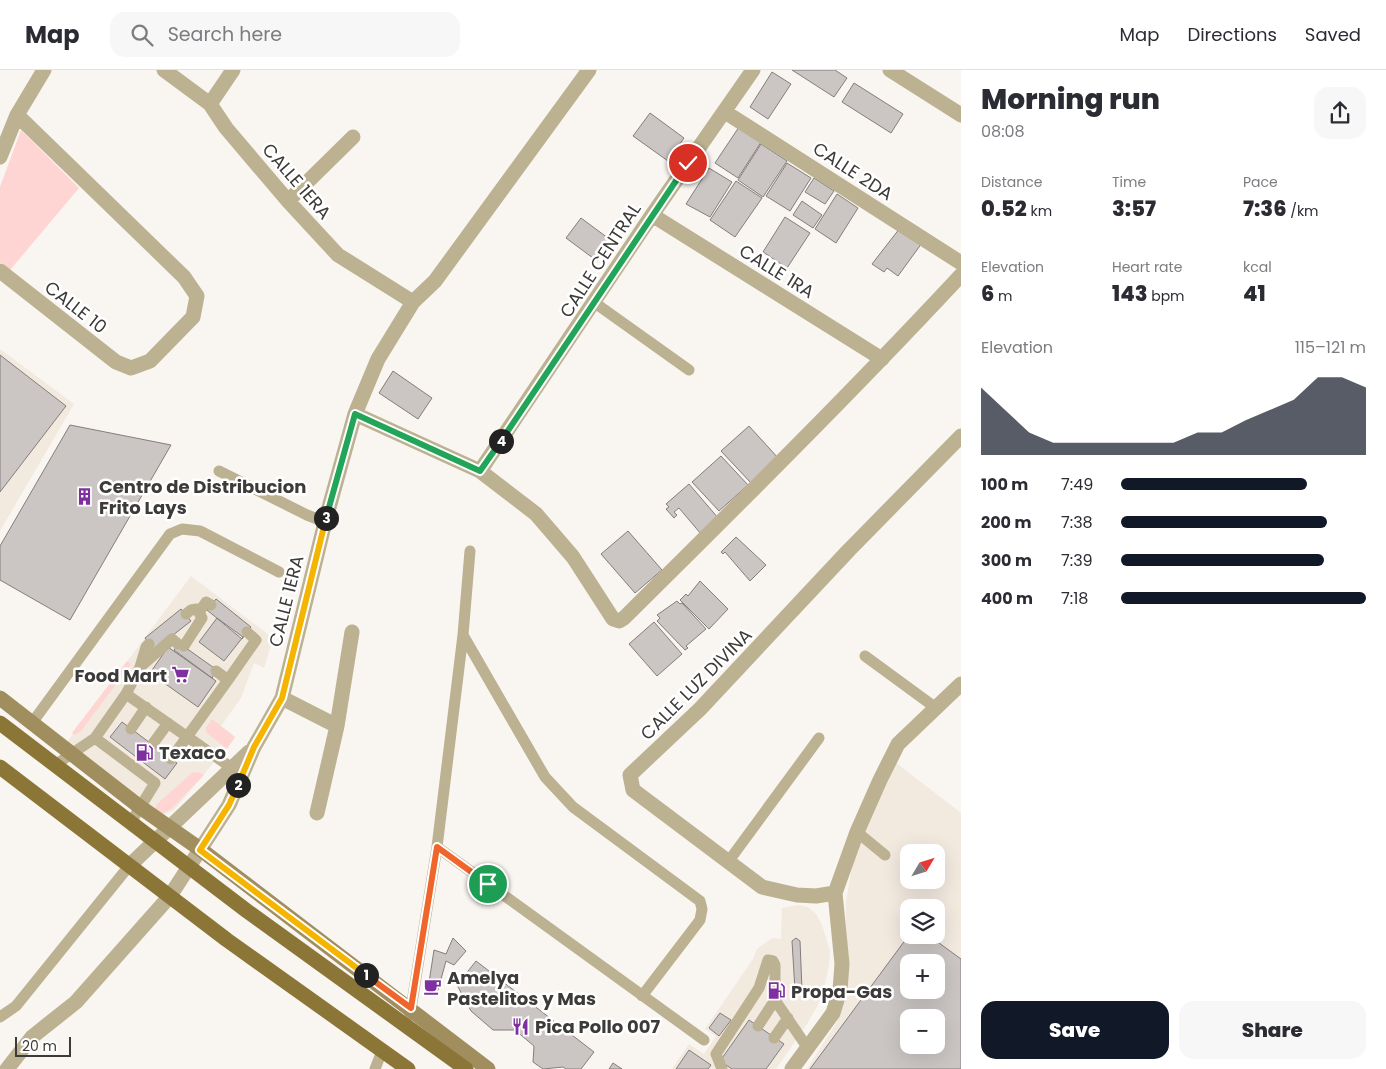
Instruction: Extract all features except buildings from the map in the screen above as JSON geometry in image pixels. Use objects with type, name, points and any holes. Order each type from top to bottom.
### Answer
[{"type":"main road","points":[[0,723],[189,867],[466,1069]]},
{"type":"main road","points":[[0,767],[227,940],[408,1069]]},
{"type":"street","points":[[0,157],[16,115],[44,70]]},
{"type":"street","name":"CALLE 1ERA","points":[[164,70],[210,104],[226,128],[288,202],[338,255],[414,302]]},
{"type":"street","points":[[210,104],[233,70]]},
{"type":"street","name":"CALLE 1ERA","points":[[7,1069],[32,1036],[76,1002],[170,896],[229,805],[254,747],[282,698],[325,522],[355,414],[378,359],[414,302],[435,281],[589,70]]},
{"type":"street","name":"CALLE CENTRAL","points":[[480,471],[595,303],[652,215],[753,70]]},
{"type":"street","points":[[890,70],[961,115]]},
{"type":"street","name":"CALLE 2DA","points":[[725,112],[961,262]]},
{"type":"street","name":"CALLE 10","points":[[0,271],[116,362],[131,368],[150,360],[193,317],[197,296],[184,277],[16,115]]},
{"type":"street","points":[[288,202],[353,137]]},
{"type":"street","name":"CALLE 1RA","points":[[652,215],[882,359]]},
{"type":"street","points":[[355,414],[480,471],[536,514],[573,558],[614,619],[619,621],[763,481],[961,275]]},
{"type":"street","name":"CALLE LUZ DIVINA","points":[[836,893],[816,896],[779,893],[762,887],[633,790],[630,775],[700,710],[849,550],[961,436]]},
{"type":"street","points":[[317,813],[337,726],[352,632]]},
{"type":"street","points":[[792,1069],[833,1013],[840,990],[842,964],[836,893],[857,832],[898,744],[961,684]]},
{"type":"street","points":[[0,698],[140,807],[411,1008],[488,1069]]},
{"type":"street","points":[[282,698],[337,726]]},
{"type":"street","points":[[129,866],[254,747]]},
{"type":"lane","points":[[595,303],[689,370]]},
{"type":"lane","points":[[219,471],[325,522]]},
{"type":"lane","points":[[32,723],[170,534],[182,529],[200,531],[279,572]]},
{"type":"lane","points":[[408,1027],[437,847],[463,634],[470,550]]},
{"type":"lane","points":[[140,667],[172,639],[181,645],[200,622],[202,618],[200,611],[206,602],[211,605]]},
{"type":"lane","points":[[186,614],[194,609],[200,611]]},
{"type":"lane","points":[[171,759],[256,640],[247,632]]},
{"type":"lane","points":[[463,634],[545,777],[558,792],[573,808],[700,902],[702,909],[700,920],[642,996]]},
{"type":"lane","points":[[55,765],[95,738],[126,694],[149,644]]},
{"type":"lane","points":[[865,656],[936,708]]},
{"type":"lane","points":[[216,671],[228,680]]},
{"type":"lane","points":[[126,694],[232,768]]},
{"type":"lane","points":[[131,729],[146,708]]},
{"type":"lane","points":[[152,745],[168,723]]},
{"type":"lane","points":[[95,738],[118,749],[157,779],[131,822]]},
{"type":"lane","points":[[728,862],[819,738]]},
{"type":"lane","points":[[857,832],[885,855]]},
{"type":"lane","points":[[437,847],[704,1040]]},
{"type":"lane","points":[[0,1017],[16,1006],[129,866]]},
{"type":"lane","points":[[727,1068],[716,1054],[759,988],[768,960],[773,961],[775,965],[775,1000],[758,1026]]},
{"type":"lane","points":[[775,1000],[807,1047]]},
{"type":"lane","points":[[774,1038],[788,1018]]},
{"type":"lane","points":[[375,1069],[382,1050]]},
{"type":"shaded area","points":[[21,130],[79,188],[10,270],[0,262],[0,187]]},
{"type":"shaded area","points":[[0,349],[74,404],[0,531]]},
{"type":"shaded area","points":[[191,576],[273,638],[264,668],[254,663],[241,698],[221,726],[235,737],[174,810],[161,816],[67,742]]},
{"type":"shaded area","points":[[127,661],[131,664],[81,731],[75,735],[72,733]]},
{"type":"shaded area","points":[[212,719],[235,737],[227,749],[206,732],[206,728]]},
{"type":"shaded area","points":[[895,762],[961,813],[961,1069],[807,1069],[837,1022],[845,999],[846,902],[853,861],[860,840]]},
{"type":"shaded area","points":[[198,772],[204,775],[171,809],[162,814],[155,809],[157,804],[192,773]]},
{"type":"shaded area","name":"Propa-Gas","points":[[799,905],[808,907],[816,914],[822,925],[830,951],[829,965],[822,998],[807,1024],[776,1069],[672,1069],[689,1044],[704,1054],[716,1036],[705,1029],[753,959],[757,949],[772,938],[781,939],[782,908]]},
{"type":"place","name":"Centro de Distribucion Frito Lays","points":[[85,496]]},
{"type":"place","name":"Food Mart","points":[[181,675]]},
{"type":"place","name":"Texaco","points":[[145,752]]},
{"type":"place","name":"Amelya Pastelitos y Mas","points":[[433,987]]},
{"type":"place","name":"Propa-Gas","points":[[777,991]]},
{"type":"place","name":"Pica Pollo 007","points":[[521,1026]]},
{"type":"route","points":[[488,884],[437,847],[411,1008],[200,850],[229,805],[254,747],[277,710],[282,698],[325,522],[355,414],[480,471],[688,163]]}]
